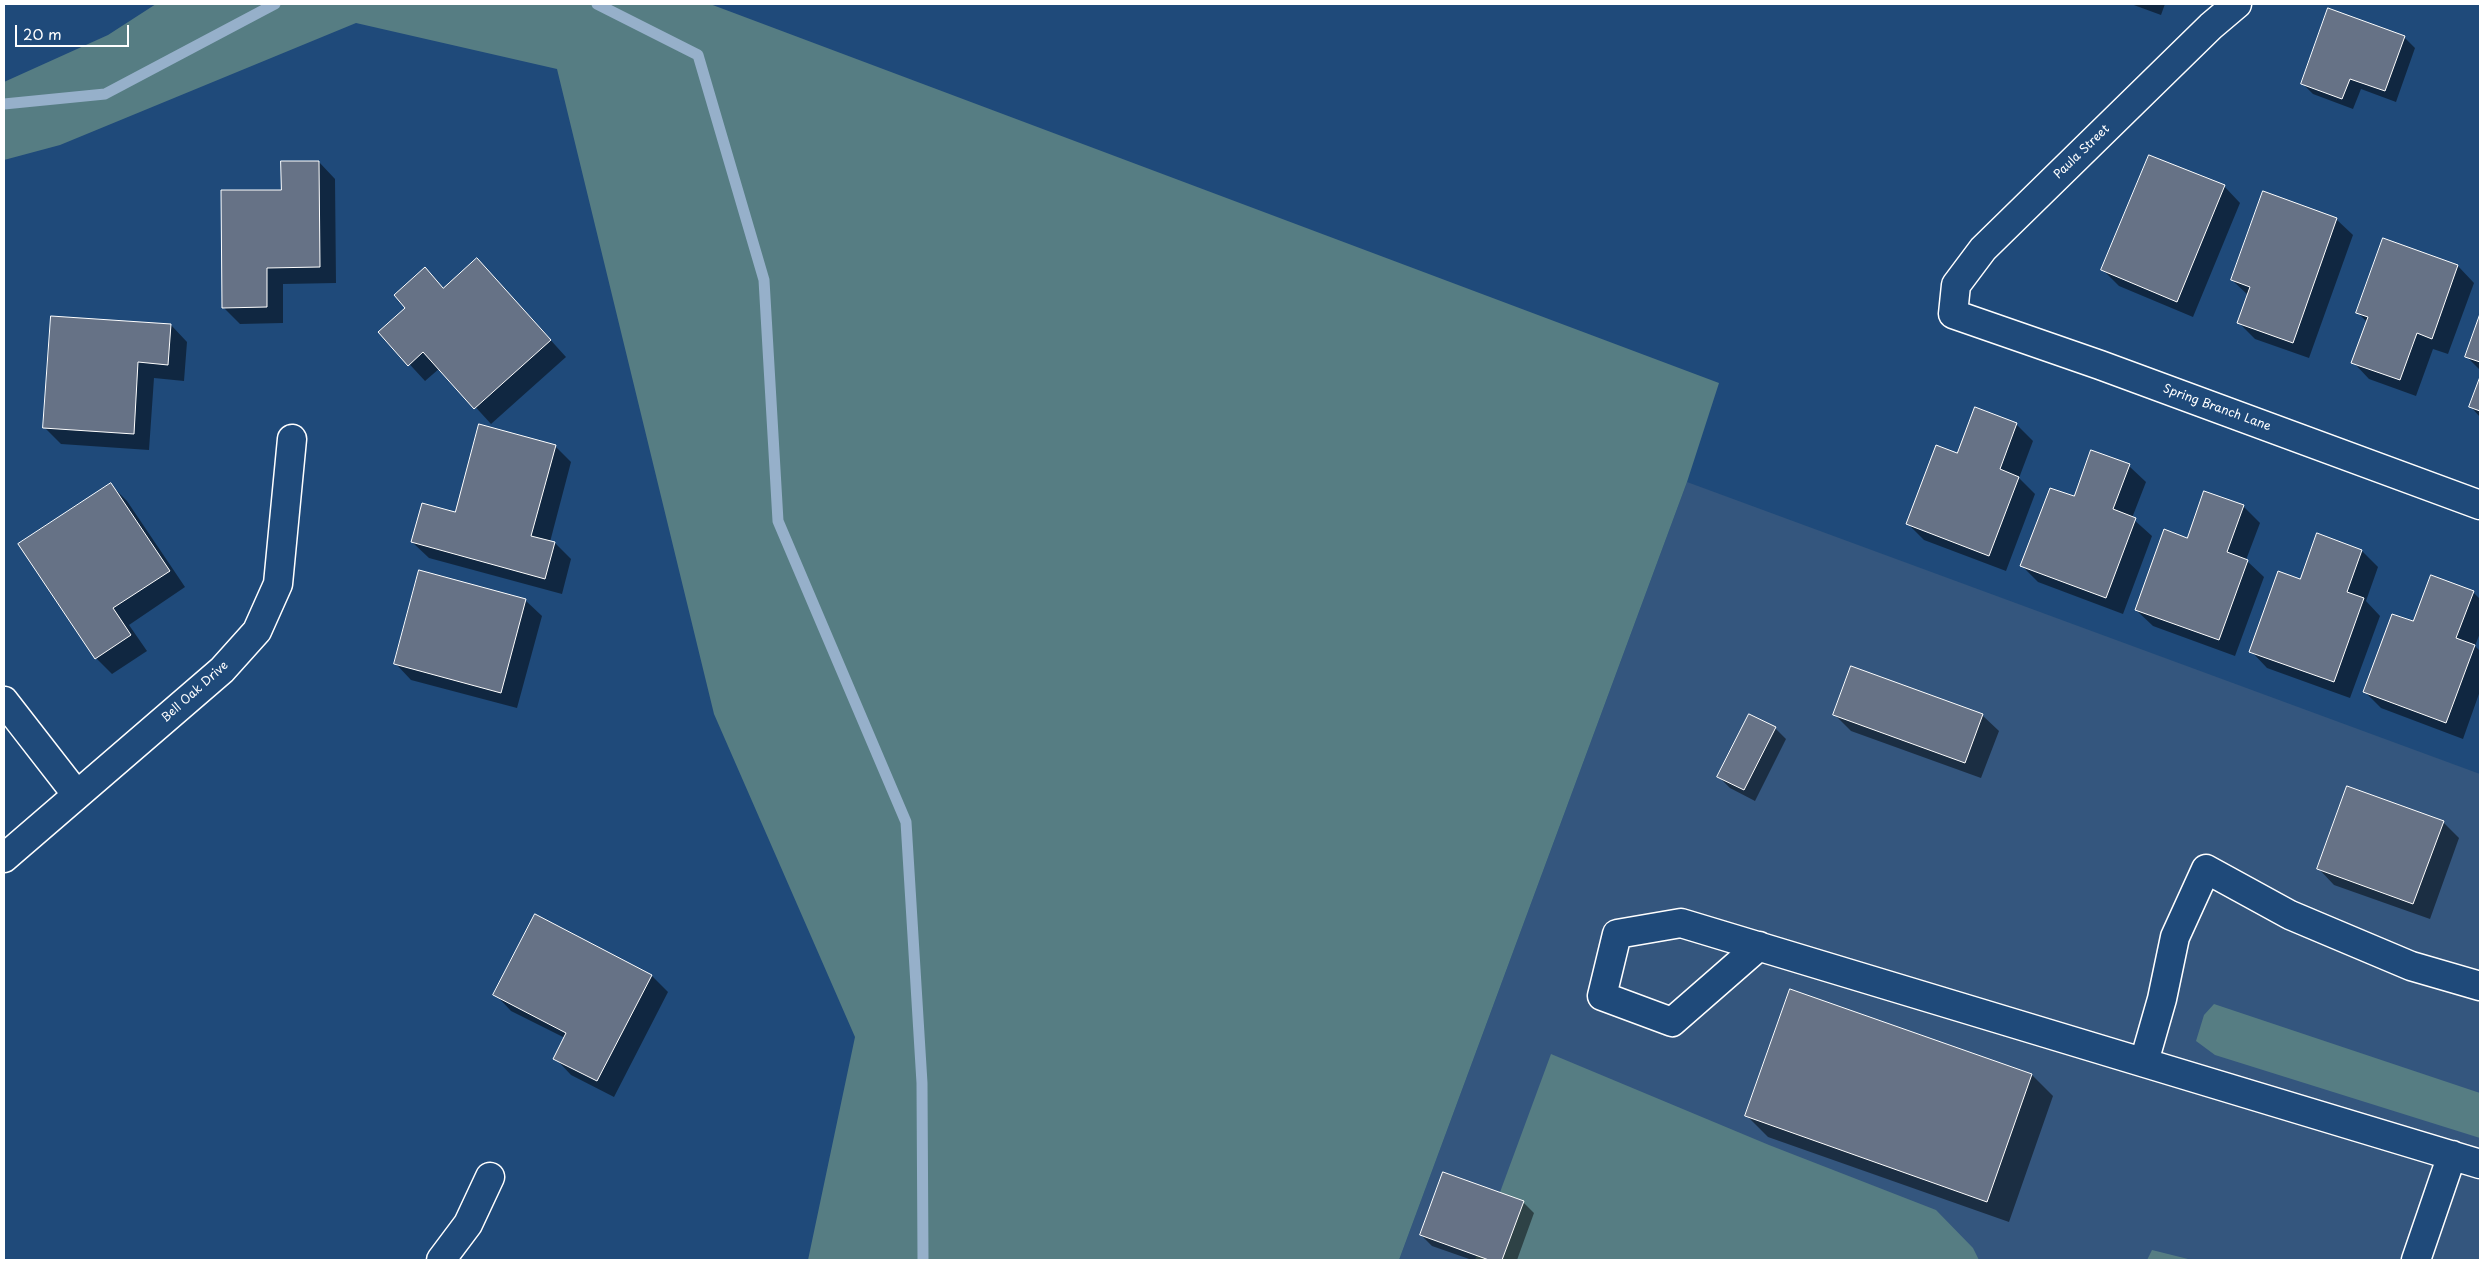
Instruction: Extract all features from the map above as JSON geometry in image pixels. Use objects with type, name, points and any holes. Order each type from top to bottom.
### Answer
[{"type":"street","name":"Paula Street","points":[[1953,314],[1956,285],[1983,249],[2237,4]]},
{"type":"street","name":"Spring Branch Lane","points":[[1953,314],[2100,365],[2480,505]]},
{"type":"street","name":"Bell Oak Drive","points":[[4,858],[222,670],[257,630],[278,584],[292,439]]},
{"type":"street","points":[[4,701],[77,795]]},
{"type":"street","points":[[2144,1062],[2162,999],[2175,937],[2206,869],[2307,922],[2411,966],[2480,986]]},
{"type":"street","points":[[1759,946],[1672,1022],[1602,996],[1617,934],[1681,923],[1759,946],[2144,1062],[2480,1164]]},
{"type":"street","points":[[2416,1260],[2452,1155]]},
{"type":"street","points":[[441,1260],[468,1224],[490,1177]]},
{"type":"shaded area","points":[[1687,482],[2480,774],[2480,1260],[1399,1260]]},
{"type":"green space","points":[[156,4],[710,4],[1719,383],[1687,482],[1399,1260],[808,1260],[855,1037],[714,714],[557,69],[356,23],[60,145],[4,160],[4,82],[108,35]]},
{"type":"green space","points":[[2214,1004],[2480,1093],[2480,1138],[2215,1055],[2196,1041],[2204,1015]]},
{"type":"green space","points":[[1551,1054],[1769,1145],[1936,1210],[1973,1248],[1979,1260],[1475,1260]]},
{"type":"green space","points":[[2152,1250],[2192,1260],[2147,1260]]},
{"type":"building","points":[[2328,8],[2405,36],[2385,91],[2350,79],[2342,99],[2301,84]]},
{"type":"building","points":[[2149,155],[2225,185],[2177,302],[2101,270]]},
{"type":"building","points":[[281,161],[319,161],[320,267],[267,268],[267,307],[222,308],[221,190],[281,190]]},
{"type":"building","points":[[2263,191],[2337,218],[2293,343],[2237,323],[2250,287],[2231,280]]},
{"type":"building","points":[[2383,238],[2458,265],[2432,339],[2417,333],[2400,380],[2351,363],[2368,317],[2356,313]]},
{"type":"building","points":[[477,258],[551,340],[474,409],[423,352],[408,366],[378,332],[405,308],[394,295],[425,267],[443,288]]},
{"type":"building","points":[[2480,314],[2480,362],[2465,357]]},
{"type":"building","points":[[51,316],[171,324],[168,365],[138,362],[134,434],[43,428]]},
{"type":"building","points":[[2480,377],[2480,411],[2469,407]]},
{"type":"building","points":[[1975,407],[2017,423],[2000,469],[2019,477],[1989,556],[1906,524],[1936,445],[1957,453]]},
{"type":"building","points":[[479,424],[556,445],[531,536],[555,542],[545,579],[411,542],[422,503],[455,512]]},
{"type":"building","points":[[2091,450],[2130,464],[2113,509],[2136,518],[2106,598],[2020,566],[2050,488],[2074,496]]},
{"type":"building","points":[[111,483],[170,571],[113,608],[131,635],[95,659],[18,544]]},
{"type":"building","points":[[2204,491],[2244,505],[2227,552],[2248,560],[2219,640],[2135,610],[2164,529],[2187,538]]},
{"type":"building","points":[[2317,533],[2362,550],[2347,592],[2364,598],[2334,682],[2249,652],[2278,571],[2300,579]]},
{"type":"building","points":[[419,570],[526,599],[501,693],[394,664]]},
{"type":"building","points":[[2431,575],[2474,591],[2456,638],[2475,645],[2446,723],[2363,692],[2392,614],[2413,621]]},
{"type":"building","points":[[1851,666],[1983,714],[1965,763],[1833,715]]},
{"type":"building","points":[[1749,714],[1776,727],[1744,790],[1717,777]]},
{"type":"building","points":[[2347,786],[2444,821],[2413,904],[2317,869]]},
{"type":"building","points":[[535,914],[652,975],[597,1081],[553,1059],[566,1033],[493,995]]},
{"type":"building","points":[[1790,989],[2032,1074],[1987,1202],[1745,1116]]},
{"type":"building","points":[[1443,1172],[1524,1201],[1502,1260],[1489,1260],[1420,1235]]},
{"type":"waterway","points":[[4,104],[105,94],[275,4]]},
{"type":"waterway","points":[[597,4],[698,55],[764,280],[778,521],[906,822],[922,1083],[923,1260]]}]
